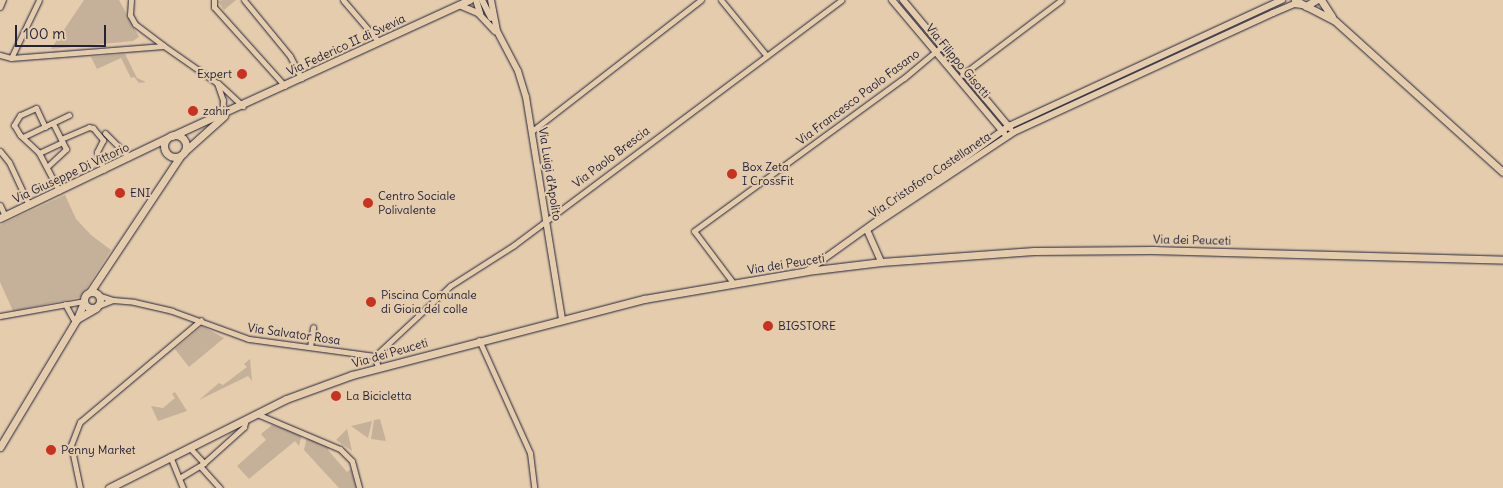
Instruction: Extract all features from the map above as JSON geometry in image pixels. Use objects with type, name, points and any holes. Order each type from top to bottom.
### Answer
[{"type":"main road","name":"Via Federico II di Svevia","points":[[170,137],[302,79],[469,0]]},
{"type":"main road","points":[[1295,0],[1334,20]]},
{"type":"main road","points":[[1304,5],[1316,0]]},
{"type":"main road","points":[[1321,0],[1334,20],[1503,172]]},
{"type":"main road","name":"Via Federico II di Svevia","points":[[76,320],[90,292],[101,278],[163,179],[182,154],[204,132],[233,110]]},
{"type":"main road","points":[[151,148],[174,157],[182,154],[183,140],[170,137],[164,145],[166,153]]},
{"type":"main road","name":"Via Giuseppe Di Vittorio","points":[[3,217],[151,148],[170,137]]},
{"type":"main road","name":"Via Federico II di Svevia","points":[[163,179],[166,153]]},
{"type":"main road","name":"Via dei Peuceti","points":[[109,488],[294,396],[378,368],[479,340],[644,299],[807,271],[992,252],[1155,250],[1503,260]]},
{"type":"main road","points":[[0,447],[76,320],[97,307],[101,278]]},
{"type":"main road","points":[[90,292],[99,295]]},
{"type":"main road","points":[[84,302],[90,308],[97,307]]},
{"type":"street","points":[[0,6],[3,0]]},
{"type":"street","points":[[11,58],[39,0]]},
{"type":"street","points":[[132,0],[130,15],[135,24],[217,83],[243,106]]},
{"type":"street","points":[[214,0],[214,7],[286,86]]},
{"type":"street","points":[[244,0],[290,56],[302,79]]},
{"type":"street","points":[[343,0],[379,42]]},
{"type":"street","points":[[476,0],[478,11],[486,20]]},
{"type":"street","points":[[482,0],[494,20]]},
{"type":"street","name":"Via Luigi d'Apolito","points":[[491,0],[494,20],[500,38],[520,78],[532,131],[562,320]]},
{"type":"street","points":[[532,131],[700,0]]},
{"type":"street","points":[[721,0],[766,55]]},
{"type":"street","name":"Via Paolo Brescia","points":[[375,356],[450,286],[514,245],[841,0]]},
{"type":"street","name":"Via Filippo Gisotti","points":[[892,0],[1007,137]]},
{"type":"street","name":"Via Filippo Gisotti","points":[[903,0],[1014,132]]},
{"type":"street","points":[[958,78],[1061,0]]},
{"type":"street","name":"Via Cristoforo Castellaneta","points":[[866,230],[1009,126],[1282,0]]},
{"type":"street","name":"Via Cristoforo Castellaneta","points":[[866,230],[878,226],[1014,132],[1273,13],[1294,4],[1304,5]]},
{"type":"street","name":"Via Luigi d'Apolito","points":[[459,5],[469,7],[486,20],[500,38]]},
{"type":"street","points":[[0,54],[11,58],[164,46]]},
{"type":"street","name":"Via Francesco Paolo Fasano","points":[[734,284],[694,231],[942,46]]},
{"type":"street","points":[[217,83],[223,100],[222,114]]},
{"type":"street","points":[[45,126],[36,108],[20,115],[14,125],[48,166],[59,191]]},
{"type":"street","points":[[23,137],[69,115]]},
{"type":"street","points":[[48,166],[66,150],[54,122]]},
{"type":"street","points":[[39,153],[62,140],[93,128],[103,140],[96,152],[104,170]]},
{"type":"street","points":[[105,133],[129,158]]},
{"type":"street","points":[[0,151],[9,162],[29,205]]},
{"type":"street","points":[[0,205],[3,217]]},
{"type":"street","points":[[807,271],[866,230],[881,262]]},
{"type":"street","name":"Via Salvator Rosa","points":[[99,295],[114,300],[143,304],[201,320],[249,338],[375,356]]},
{"type":"street","points":[[97,307],[114,300]]},
{"type":"street","points":[[0,316],[84,302]]},
{"type":"street","points":[[65,304],[76,320]]},
{"type":"street","points":[[80,488],[71,445],[80,422],[201,320]]},
{"type":"street","points":[[310,347],[313,327]]},
{"type":"street","points":[[479,340],[530,453],[534,488]]},
{"type":"street","points":[[375,356],[378,368]]},
{"type":"street","points":[[257,414],[340,449],[352,461],[359,488]]},
{"type":"street","points":[[181,476],[202,464],[244,426],[246,419]]},
{"type":"street","points":[[189,447],[220,488]]},
{"type":"street","points":[[170,456],[181,476],[184,488]]},
{"type":"shaded area","points":[[84,0],[119,0],[139,37],[133,41],[51,49]]},
{"type":"shaded area","points":[[236,0],[224,10],[218,1]]},
{"type":"shaded area","points":[[125,54],[137,78],[146,82],[139,83],[134,77],[131,78],[121,58],[97,69],[91,57]]},
{"type":"shaded area","points":[[65,195],[76,219],[91,235],[111,250],[81,297],[13,311],[0,282],[0,225]]},
{"type":"shaded area","points":[[202,326],[224,338],[189,367],[175,349]]},
{"type":"shaded area","points":[[250,359],[252,381],[248,376],[199,400],[219,383],[223,385],[247,367],[244,364]]},
{"type":"shaded area","points":[[175,392],[187,411],[158,421],[151,406],[163,408],[175,398],[172,394]]},
{"type":"shaded area","points":[[380,419],[386,441],[371,439],[374,420]]},
{"type":"shaded area","points":[[372,421],[368,438],[351,426]]},
{"type":"shaded area","points":[[272,425],[302,434],[299,446],[295,441],[249,479],[237,466],[266,440],[261,434]]},
{"type":"shaded area","points":[[347,429],[352,451],[336,440]]},
{"type":"shaded area","points":[[307,437],[330,447],[328,450],[347,472],[351,469],[356,488],[339,488],[304,450]]},
{"type":"place","name":"Expert","points":[[242,74]]},
{"type":"place","name":"zahir","points":[[193,111]]},
{"type":"place","name":"Box Zeta I CrossFit","points":[[732,174]]},
{"type":"place","name":"ENI","points":[[120,193]]},
{"type":"place","name":"Centro Sociale Polivalente","points":[[368,203]]},
{"type":"place","name":"Piscina Comunale di Gioia del colle","points":[[371,302]]},
{"type":"place","name":"BIGSTORE","points":[[768,326]]},
{"type":"place","name":"La Bicicletta","points":[[336,396]]},
{"type":"place","name":"Penny Market","points":[[51,450]]}]
